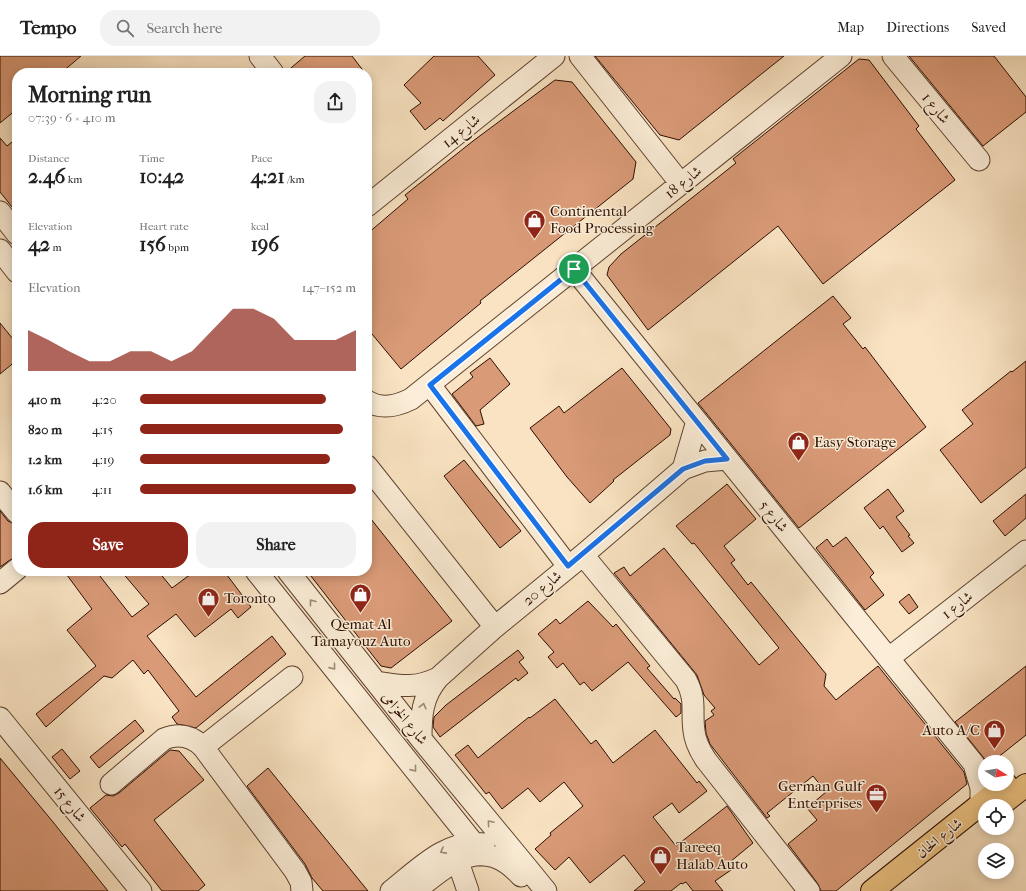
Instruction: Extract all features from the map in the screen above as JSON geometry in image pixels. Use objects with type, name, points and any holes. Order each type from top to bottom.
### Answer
[{"type":"main road","name":"شارع الخان","points":[[997,799],[1004,791]]},
{"type":"main road","name":"شارع الخان","points":[[872,891],[978,816]]},
{"type":"main road","name":"شارع الخان","points":[[892,891],[978,818]]},
{"type":"street","points":[[260,56],[270,68]]},
{"type":"street","name":"شارع 14","points":[[372,197],[554,56]]},
{"type":"street","points":[[580,56],[681,184]]},
{"type":"street","name":"شارع 18","points":[[372,402],[385,406],[399,405],[411,399],[430,385],[841,56]]},
{"type":"street","name":"شارع 1","points":[[893,56],[979,160]]},
{"type":"street","points":[[0,212],[12,228]]},
{"type":"street","points":[[0,250],[12,266]]},
{"type":"street","name":"شارع 5","points":[[574,269],[889,658],[978,765]]},
{"type":"street","points":[[430,385],[576,561],[686,680],[692,692],[694,704],[693,730],[699,749],[706,760],[809,891]]},
{"type":"street","points":[[683,469],[697,421]]},
{"type":"street","name":"شارع 20","points":[[421,739],[423,705],[431,687],[438,678],[495,627],[576,561],[683,469],[705,461],[727,459]]},
{"type":"street","points":[[372,472],[495,627]]},
{"type":"street","points":[[0,492],[12,507]]},
{"type":"street","name":"شارع 1","points":[[889,658],[1026,551]]},
{"type":"street","points":[[0,583],[12,573]]},
{"type":"street","name":"شارع الخزامى","points":[[260,576],[478,849]]},
{"type":"street","name":"شارع الخزامى","points":[[292,576],[421,739],[524,864]]},
{"type":"street","points":[[203,747],[292,677]]},
{"type":"street","name":"شارع 20","points":[[376,682],[410,687],[438,678]]},
{"type":"street","name":"شارع 15","points":[[0,718],[141,891]]},
{"type":"street","points":[[111,784],[164,739],[172,735],[191,738],[203,747],[299,876],[302,891]]},
{"type":"street","points":[[391,891],[439,854],[455,846],[478,849],[500,848],[513,854],[524,864],[546,891]]},
{"type":"street","points":[[415,891],[457,860],[474,855],[478,849]]},
{"type":"street","points":[[478,849],[508,864],[533,891]]},
{"type":"street","points":[[457,860],[468,891]]},
{"type":"building","points":[[0,56],[81,56],[67,68],[12,68],[12,113],[0,123]]},
{"type":"building","points":[[305,56],[352,56],[361,68],[291,68]]},
{"type":"building","points":[[434,56],[478,56],[495,75],[443,121],[440,118],[425,130],[410,111],[421,103],[404,85]]},
{"type":"building","points":[[595,56],[784,56],[679,140],[660,135]]},
{"type":"building","points":[[909,56],[994,56],[1026,97],[1026,112],[983,146]]},
{"type":"building","points":[[859,59],[869,60],[919,126],[916,129],[955,180],[823,284],[778,226],[648,330],[607,275],[609,267],[621,254],[736,163],[733,159]]},
{"type":"building","points":[[555,80],[572,82],[636,162],[633,179],[480,301],[481,303],[401,369],[372,334],[372,230],[408,199],[405,195],[473,141]]},
{"type":"building","points":[[0,138],[7,146],[12,142],[12,207],[0,192]]},
{"type":"building","points":[[833,296],[851,318],[843,324],[863,349],[865,347],[926,427],[799,528],[698,403]]},
{"type":"building","points":[[0,323],[12,338],[12,364],[0,374]]},
{"type":"building","points":[[490,358],[510,384],[480,410],[484,424],[476,426],[452,394],[473,377],[470,373]]},
{"type":"building","points":[[1026,361],[1026,467],[981,503],[940,450],[973,424],[962,410]]},
{"type":"building","points":[[622,368],[671,429],[670,435],[613,480],[614,481],[590,503],[567,477],[530,428],[559,406],[564,413]]},
{"type":"building","points":[[464,460],[521,531],[500,548],[444,476]]},
{"type":"building","points":[[727,484],[756,519],[724,546],[735,560],[731,563],[748,585],[751,582],[826,674],[824,686],[836,700],[878,666],[964,772],[967,784],[836,891],[821,891],[818,884],[788,844],[817,820],[807,808],[826,792],[813,776],[767,813],[770,816],[767,818],[710,744],[706,733],[705,721],[714,715],[711,711],[715,708],[704,695],[697,675],[614,573],[624,567],[630,576],[664,548],[759,665],[779,648],[694,543],[692,544],[676,526]]},
{"type":"building","points":[[888,489],[904,511],[896,517],[910,535],[908,536],[914,543],[902,552],[883,526],[880,529],[864,508]]},
{"type":"building","points":[[1026,494],[1026,518],[1005,536],[993,521]]},
{"type":"building","points":[[0,511],[8,521],[12,523],[12,559],[0,567]]},
{"type":"building","points":[[372,520],[452,621],[391,668],[381,666],[311,576],[372,576]]},
{"type":"building","points":[[846,537],[874,573],[870,577],[884,595],[865,610],[816,548],[827,539],[833,547]]},
{"type":"building","points":[[68,576],[100,576],[132,617],[149,604],[125,576],[162,576],[172,588],[188,576],[228,576],[251,607],[238,618],[231,609],[195,637],[176,614],[147,636],[196,697],[272,636],[286,654],[196,728],[177,724],[172,717],[179,711],[148,670],[144,674],[133,660],[112,678],[104,676],[46,727],[36,714],[96,666],[67,630],[92,609]]},
{"type":"building","points":[[909,594],[918,607],[909,614],[899,602]]},
{"type":"building","points":[[588,601],[613,627],[616,624],[650,666],[647,668],[674,699],[675,698],[681,704],[681,713],[676,717],[628,662],[592,691],[584,682],[580,685],[563,663],[557,668],[548,657],[554,652],[538,634],[556,619],[560,624]]},
{"type":"building","points":[[518,650],[524,658],[519,662],[528,673],[518,681],[516,678],[440,737],[433,727],[434,717],[446,705]]},
{"type":"building","points":[[1026,666],[1026,735],[1001,755],[981,755],[955,722]]},
{"type":"building","points":[[555,699],[591,744],[596,740],[613,763],[655,730],[697,783],[699,781],[707,791],[679,813],[672,803],[653,817],[676,846],[727,806],[753,843],[730,862],[734,868],[715,881],[723,891],[693,891],[686,882],[681,883],[671,891],[634,891],[645,882],[624,855],[590,883],[569,857],[555,870],[535,849],[551,835],[550,833],[583,806],[564,782],[540,802],[528,788],[502,809],[489,792],[486,794],[455,755],[468,745],[478,758],[529,717],[530,718]]},
{"type":"building","points":[[135,720],[144,731],[99,768],[90,757]]},
{"type":"building","points":[[62,749],[80,771],[70,779],[52,757]]},
{"type":"building","points":[[170,750],[179,751],[204,780],[154,820],[205,885],[198,891],[162,891],[125,844],[122,847],[90,808],[106,795],[113,796],[119,793]]},
{"type":"building","points":[[0,758],[53,822],[108,891],[0,891]]},
{"type":"building","points":[[268,768],[368,891],[323,891],[312,878],[305,864],[247,786]]},
{"type":"place","name":"Continental Food Processing","points":[[534,240]]},
{"type":"place","name":"Easy Storage","points":[[799,462]]},
{"type":"place","name":"Qemat Al Tamayouz Auto","points":[[361,614]]},
{"type":"place","name":"Toronto","points":[[209,618]]},
{"type":"place","name":"Auto A/C","points":[[995,750]]},
{"type":"place","name":"German Gulf Enterprises","points":[[877,814]]},
{"type":"place","name":"Tareeq Halab Auto","points":[[660,876]]},
{"type":"route","points":[[574,269],[727,459],[705,461],[683,469],[583,555],[568,566],[430,385],[574,269]]}]
